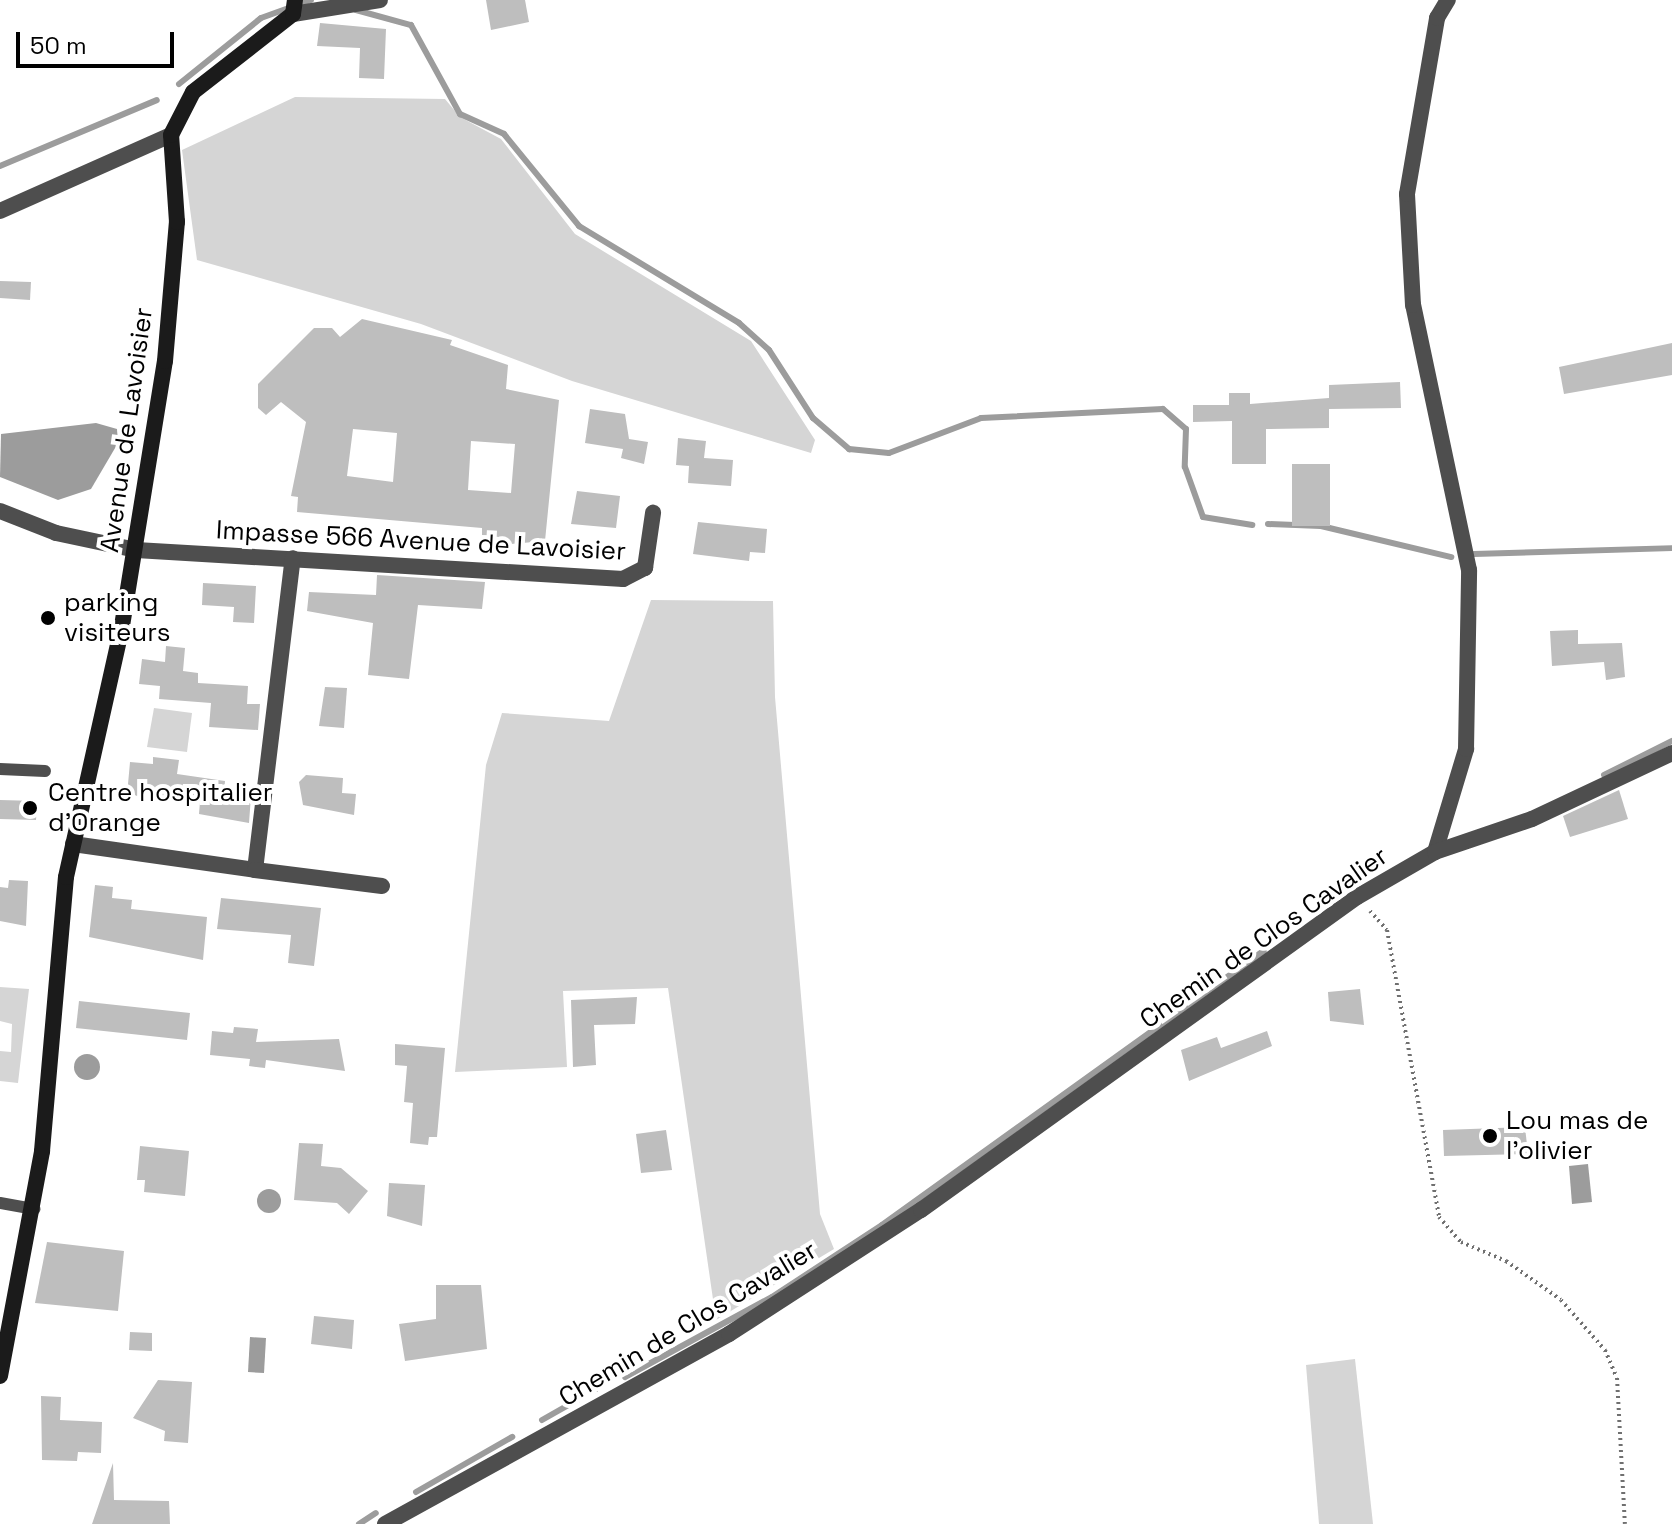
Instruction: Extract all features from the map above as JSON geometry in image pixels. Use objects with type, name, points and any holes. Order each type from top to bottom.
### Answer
[{"type":"street","points":[[293,9],[339,11],[380,0]]},
{"type":"street","points":[[1430,0],[1437,18]]},
{"type":"street","points":[[1435,852],[1466,749],[1471,684],[1469,570],[1406,247],[1413,149],[1437,18],[1448,0]]},
{"type":"street","name":"Avenue de Lavoisier","points":[[0,1376],[34,1209],[73,844],[136,550],[177,222],[171,135],[177,112],[211,72],[293,9]]},
{"type":"street","points":[[0,211],[171,135]]},
{"type":"street","name":"Impasse 566 Avenue de Lavoisier","points":[[0,511],[56,533],[136,550],[623,579],[645,568],[653,513]]},
{"type":"street","points":[[255,870],[293,558]]},
{"type":"street","name":"Chemin de Clos Cavalier","points":[[385,1524],[729,1334],[921,1210],[1357,897],[1435,852],[1532,819],[1672,753]]},
{"type":"street","points":[[73,844],[382,886]]},
{"type":"lane","points":[[0,769],[45,771]]},
{"type":"lane","points":[[0,1203],[34,1209]]},
{"type":"path","points":[[1357,897],[1387,930],[1439,1217],[1461,1242],[1506,1261],[1561,1300],[1611,1364],[1625,1524]]},
{"type":"shaded area","points":[[295,97],[445,99],[460,117],[501,139],[575,234],[751,341],[815,440],[811,453],[572,381],[421,324],[197,260],[182,150]]},
{"type":"shaded area","points":[[96,423],[117,429],[118,443],[91,489],[58,500],[0,477],[1,434]]},
{"type":"shaded area","points":[[651,600],[773,601],[775,697],[820,1214],[834,1249],[716,1320],[668,988],[563,991],[567,1067],[455,1072],[486,765],[502,713],[609,721]]},
{"type":"shaded area","points":[[154,708],[192,713],[187,752],[147,747]]},
{"type":"shaded area","points":[[0,987],[29,989],[18,1083],[0,1081],[0,1051],[11,1052],[12,1024],[0,1021]]},
{"type":"shaded area","points":[[87,1054],[96,1058],[100,1067],[96,1076],[87,1080],[78,1076],[74,1067],[78,1058]]},
{"type":"shaded area","points":[[1588,1164],[1592,1202],[1572,1204],[1569,1166]]},
{"type":"shaded area","points":[[269,1189],[277,1193],[281,1201],[277,1209],[269,1213],[261,1209],[257,1201],[261,1193]]},
{"type":"shaded area","points":[[250,1337],[266,1338],[264,1373],[248,1372]]},
{"type":"shaded area","points":[[1355,1359],[1373,1524],[1319,1524],[1306,1365]]},
{"type":"building","points":[[486,0],[525,0],[529,22],[491,30]]},
{"type":"building","points":[[320,23],[386,29],[384,79],[359,78],[360,48],[317,46]]},
{"type":"building","points":[[0,281],[31,282],[30,300],[0,298]]},
{"type":"building","points":[[362,319],[452,340],[450,345],[508,365],[506,389],[559,400],[545,541],[498,545],[499,537],[482,535],[482,528],[297,512],[298,497],[291,496],[306,422],[281,402],[266,415],[258,408],[258,384],[314,328],[332,328],[340,337]],"holes":[[[353,429],[397,433],[393,482],[347,476]],[[471,441],[515,444],[511,493],[468,490]]]},
{"type":"building","points":[[1672,343],[1672,375],[1564,394],[1559,367]]},
{"type":"building","points":[[1400,382],[1401,408],[1329,409],[1329,385]]},
{"type":"building","points":[[1229,393],[1250,393],[1250,404],[1329,398],[1329,428],[1266,429],[1266,464],[1232,464],[1232,421],[1193,422],[1193,405],[1229,405]]},
{"type":"building","points":[[590,409],[625,414],[629,439],[648,442],[644,464],[621,458],[623,449],[585,443]]},
{"type":"building","points":[[678,438],[706,441],[704,458],[733,460],[731,486],[688,483],[689,466],[676,465]]},
{"type":"building","points":[[1292,464],[1330,464],[1330,526],[1292,526]]},
{"type":"building","points":[[577,491],[620,496],[616,528],[571,524]]},
{"type":"building","points":[[698,522],[767,529],[765,553],[750,552],[749,561],[693,554]]},
{"type":"building","points":[[377,575],[485,582],[482,609],[418,605],[409,679],[368,675],[373,623],[307,611],[309,592],[376,595]]},
{"type":"building","points":[[203,583],[256,586],[254,623],[233,622],[234,607],[202,605]]},
{"type":"building","points":[[1578,630],[1578,644],[1622,643],[1625,677],[1606,680],[1604,662],[1552,666],[1550,631]]},
{"type":"building","points":[[166,646],[185,648],[183,671],[198,673],[198,683],[248,686],[247,704],[260,704],[258,730],[209,727],[211,703],[159,699],[160,686],[139,684],[142,659],[165,662]]},
{"type":"building","points":[[325,687],[347,688],[344,728],[319,726]]},
{"type":"building","points":[[153,757],[179,760],[177,774],[225,781],[224,794],[251,796],[249,823],[199,814],[200,801],[127,795],[130,762],[153,764]]},
{"type":"building","points":[[306,775],[343,778],[342,793],[356,794],[354,815],[303,805],[299,782]]},
{"type":"building","points":[[1619,790],[1628,819],[1570,837],[1563,816]]},
{"type":"building","points":[[0,800],[37,801],[36,820],[0,819]]},
{"type":"building","points":[[9,880],[28,881],[26,926],[0,921],[0,887],[8,888]]},
{"type":"building","points":[[95,885],[113,887],[112,898],[132,900],[131,909],[207,917],[203,960],[89,937]]},
{"type":"building","points":[[221,898],[321,908],[314,966],[288,963],[291,935],[217,929]]},
{"type":"building","points":[[1360,989],[1364,1025],[1330,1021],[1328,992]]},
{"type":"building","points":[[637,997],[635,1024],[594,1025],[596,1065],[573,1067],[571,1000]]},
{"type":"building","points":[[79,1001],[190,1013],[187,1040],[76,1028]]},
{"type":"building","points":[[234,1027],[258,1029],[256,1042],[339,1039],[345,1071],[266,1060],[265,1068],[249,1066],[250,1059],[210,1055],[212,1031],[233,1033]]},
{"type":"building","points":[[1267,1031],[1272,1046],[1189,1081],[1181,1050],[1217,1037],[1221,1048]]},
{"type":"building","points":[[395,1044],[445,1048],[437,1137],[429,1137],[428,1145],[410,1143],[413,1103],[404,1102],[407,1066],[395,1065]]},
{"type":"building","name":"Lou mas de l'olivier","points":[[1525,1127],[1528,1154],[1444,1156],[1443,1130]]},
{"type":"building","points":[[666,1130],[672,1170],[641,1173],[636,1134]]},
{"type":"building","points":[[299,1143],[323,1144],[321,1166],[341,1168],[368,1191],[349,1214],[337,1203],[294,1200]]},
{"type":"building","points":[[140,1146],[189,1151],[185,1196],[144,1192],[145,1180],[137,1180]]},
{"type":"building","points":[[389,1183],[425,1185],[422,1226],[387,1216]]},
{"type":"building","points":[[47,1242],[124,1251],[118,1311],[35,1303]]},
{"type":"building","points":[[436,1285],[481,1285],[487,1349],[405,1361],[399,1324],[436,1319]]},
{"type":"building","points":[[314,1316],[354,1320],[352,1349],[311,1344]]},
{"type":"building","points":[[130,1332],[152,1333],[152,1351],[129,1350]]},
{"type":"building","points":[[158,1380],[192,1382],[188,1443],[164,1441],[165,1431],[133,1418]]},
{"type":"building","points":[[41,1396],[61,1397],[60,1420],[102,1422],[101,1453],[78,1452],[77,1461],[42,1460]]},
{"type":"building","points":[[113,1463],[114,1500],[169,1501],[170,1524],[92,1524]]},
{"type":"waterway","points":[[179,84],[261,18],[311,0]]},
{"type":"waterway","points":[[356,10],[411,25],[460,114],[504,134],[579,226],[739,323],[769,350],[813,418],[849,449],[889,453],[981,418],[1163,409],[1186,429],[1185,467],[1203,517],[1252,525]]},
{"type":"waterway","points":[[0,166],[157,100]]},
{"type":"waterway","points":[[1268,524],[1321,526],[1451,557]]},
{"type":"waterway","points":[[1474,554],[1672,548]]},
{"type":"waterway","points":[[1604,775],[1672,741]]},
{"type":"waterway","points":[[625,1377],[772,1297],[882,1225],[1264,951]]},
{"type":"waterway","points":[[542,1420],[595,1390]]},
{"type":"waterway","points":[[416,1492],[512,1437]]},
{"type":"waterway","points":[[359,1524],[376,1513]]},
{"type":"place","name":"parking visiteurs","points":[[48,618]]},
{"type":"place","name":"Centre hospitalier d'Orange","points":[[30,808]]},
{"type":"place","name":"Lou mas de l'olivier","points":[[1490,1136]]}]
